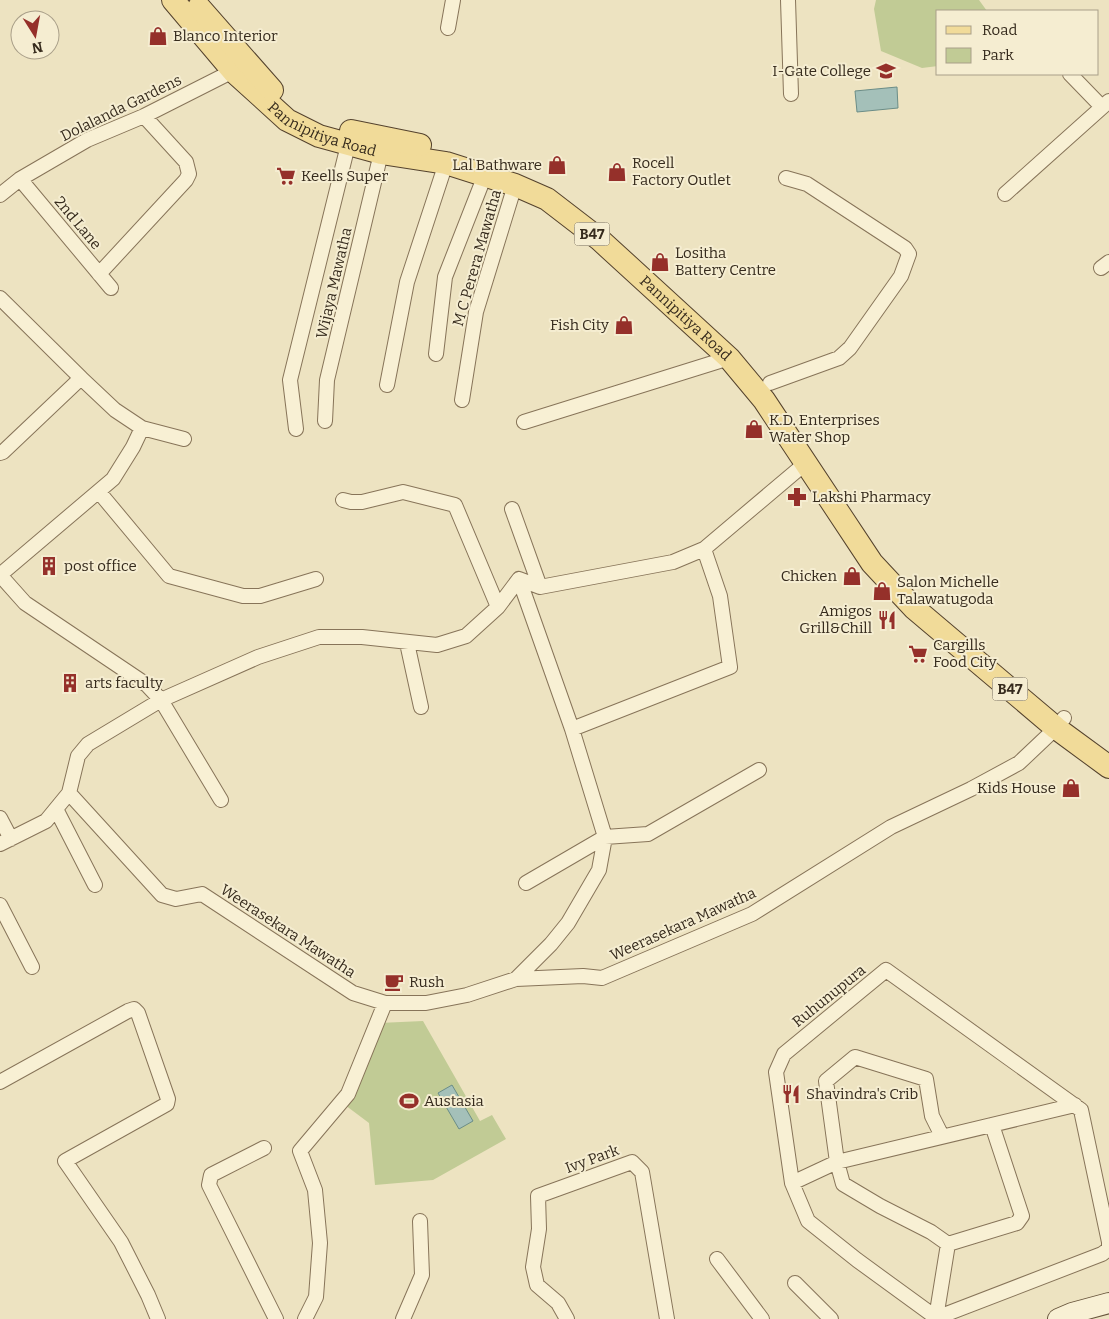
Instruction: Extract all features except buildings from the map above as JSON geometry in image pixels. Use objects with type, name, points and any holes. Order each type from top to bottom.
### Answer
[{"type":"main road","name":"Pannipitiya Road","points":[[173,0],[233,71],[287,120],[319,136],[381,153],[446,163],[515,184],[547,199],[599,239],[728,358],[764,400],[807,462],[872,563],[914,608],[1060,723],[1109,751]]},
{"type":"main road","name":"Pannipitiya Road","points":[[192,0],[272,90],[295,108],[320,121],[352,131],[449,151],[519,171],[553,189],[607,229],[770,383],[852,512],[887,560],[923,598],[1109,767]]},
{"type":"main road","points":[[1058,1319],[1109,1303]]},
{"type":"street","points":[[448,28],[453,0]]},
{"type":"street","points":[[788,0],[791,94]]},
{"type":"street","name":"Dolalanda Gardens","points":[[0,195],[20,180],[87,140],[144,116],[233,71]]},
{"type":"street","points":[[1005,194],[1105,104],[1071,75]]},
{"type":"street","points":[[99,274],[186,180],[189,174],[186,162],[144,116]]},
{"type":"street","points":[[296,429],[290,380],[348,144]]},
{"type":"street","name":"Wijaya Mawatha","points":[[325,421],[327,380],[381,153]]},
{"type":"street","points":[[387,385],[407,282],[446,163]]},
{"type":"street","points":[[436,354],[444,277],[485,175]]},
{"type":"street","points":[[770,383],[839,358],[850,348],[901,276],[909,254],[905,248],[807,184],[786,178]]},
{"type":"street","name":"2nd Lane","points":[[20,180],[111,288]]},
{"type":"street","name":"M C Perera Mawatha","points":[[462,400],[476,312],[515,184]]},
{"type":"street","points":[[0,298],[115,410],[142,428],[184,439]]},
{"type":"street","points":[[524,422],[728,358]]},
{"type":"street","points":[[0,453],[80,378]]},
{"type":"street","points":[[142,428],[133,447],[113,479],[0,575],[24,603],[147,685],[161,700],[221,800]]},
{"type":"street","points":[[519,579],[540,587],[673,562],[704,549],[807,462]]},
{"type":"street","points":[[99,492],[169,576],[243,596],[260,596],[316,579]]},
{"type":"street","points":[[343,500],[362,502],[403,492],[455,505],[498,607]]},
{"type":"street","points":[[512,509],[540,587]]},
{"type":"street","points":[[572,729],[730,667],[720,596],[704,549]]},
{"type":"street","points":[[0,818],[6,841],[46,820],[69,793],[78,756],[88,744],[161,700],[258,656],[319,637],[362,637],[437,645],[466,636],[498,607],[519,579]]},
{"type":"street","points":[[516,979],[551,944],[568,922],[599,870],[605,837],[572,729],[519,579]]},
{"type":"street","points":[[407,643],[421,707]]},
{"type":"street","name":"Weerasekara Mawatha","points":[[69,793],[162,895],[176,899],[202,894],[353,992],[385,1003],[434,1001],[468,995],[516,979],[583,976],[602,978],[752,914],[891,827],[931,806],[971,789],[1019,763],[1060,723]]},
{"type":"street","points":[[526,883],[605,837],[648,834],[759,770]]},
{"type":"street","points":[[56,809],[95,885]]},
{"type":"street","points":[[0,905],[32,967]]},
{"type":"street","name":"Ruhunupura","points":[[937,1318],[857,1260],[808,1220],[792,1183],[776,1072],[784,1054],[886,970],[1075,1105]]},
{"type":"street","points":[[305,1319],[316,1298],[320,1243],[315,1190],[300,1151],[348,1094],[385,1003]]},
{"type":"street","points":[[0,1082],[128,1011],[134,1009],[138,1012],[168,1099],[167,1104],[65,1162],[121,1242],[158,1319]]},
{"type":"street","points":[[942,1136],[932,1116],[926,1079],[855,1057],[826,1081],[837,1162],[844,1184],[880,1206],[931,1232],[948,1244]]},
{"type":"street","points":[[792,1183],[837,1162],[1075,1105],[1081,1110],[1109,1249],[937,1318],[948,1244]]},
{"type":"street","points":[[948,1244],[1017,1223],[1022,1216],[992,1125]]},
{"type":"street","points":[[264,1148],[211,1175],[209,1186],[276,1319]]},
{"type":"street","name":"Ivy Park","points":[[567,1319],[558,1303],[537,1285],[533,1267],[539,1229],[538,1196],[632,1162],[642,1172],[667,1319]]},
{"type":"street","points":[[403,1319],[422,1275],[420,1221]]},
{"type":"street","points":[[717,1258],[762,1319]]},
{"type":"street","points":[[795,1283],[831,1319]]},
{"type":"green space","points":[[876,0],[979,0],[986,10],[936,10],[936,66],[922,68],[881,51],[874,9]]},
{"type":"green space","name":"Austasia","points":[[423,1021],[480,1121],[492,1115],[506,1139],[433,1180],[375,1185],[369,1123],[345,1105],[379,1023]]},
{"type":"water","points":[[897,87],[898,108],[857,112],[855,91]]},
{"type":"water","points":[[452,1085],[473,1121],[459,1129],[438,1093]]},
{"type":"place","name":"Blanco Interior","points":[[158,36]]},
{"type":"place","name":"I-Gate College","points":[[886,71]]},
{"type":"place","name":"Lal Bathware","points":[[557,165]]},
{"type":"place","name":"Rocell Factory Outlet","points":[[617,172]]},
{"type":"place","name":"Keells Super","points":[[286,176]]},
{"type":"place","name":"Lositha Battery Centre","points":[[660,262]]},
{"type":"place","name":"Fish City","points":[[624,325]]},
{"type":"place","name":"K.D. Enterprises Water Shop","points":[[754,429]]},
{"type":"place","name":"Lakshi Pharmacy","points":[[797,497]]},
{"type":"place","name":"post office","points":[[49,566]]},
{"type":"place","name":"Chicken","points":[[852,576]]},
{"type":"place","name":"Salon Michelle Talawatugoda","points":[[882,591]]},
{"type":"place","name":"Amigos Grill&Chill","points":[[887,620]]},
{"type":"place","name":"Cargills Food City","points":[[918,654]]},
{"type":"place","name":"arts faculty","points":[[70,683]]},
{"type":"place","name":"Kids House","points":[[1071,788]]},
{"type":"place","name":"Rush","points":[[394,982]]},
{"type":"place","name":"Shavindra's Crib","points":[[791,1094]]},
{"type":"place","name":"Austasia","points":[[409,1101]]}]
